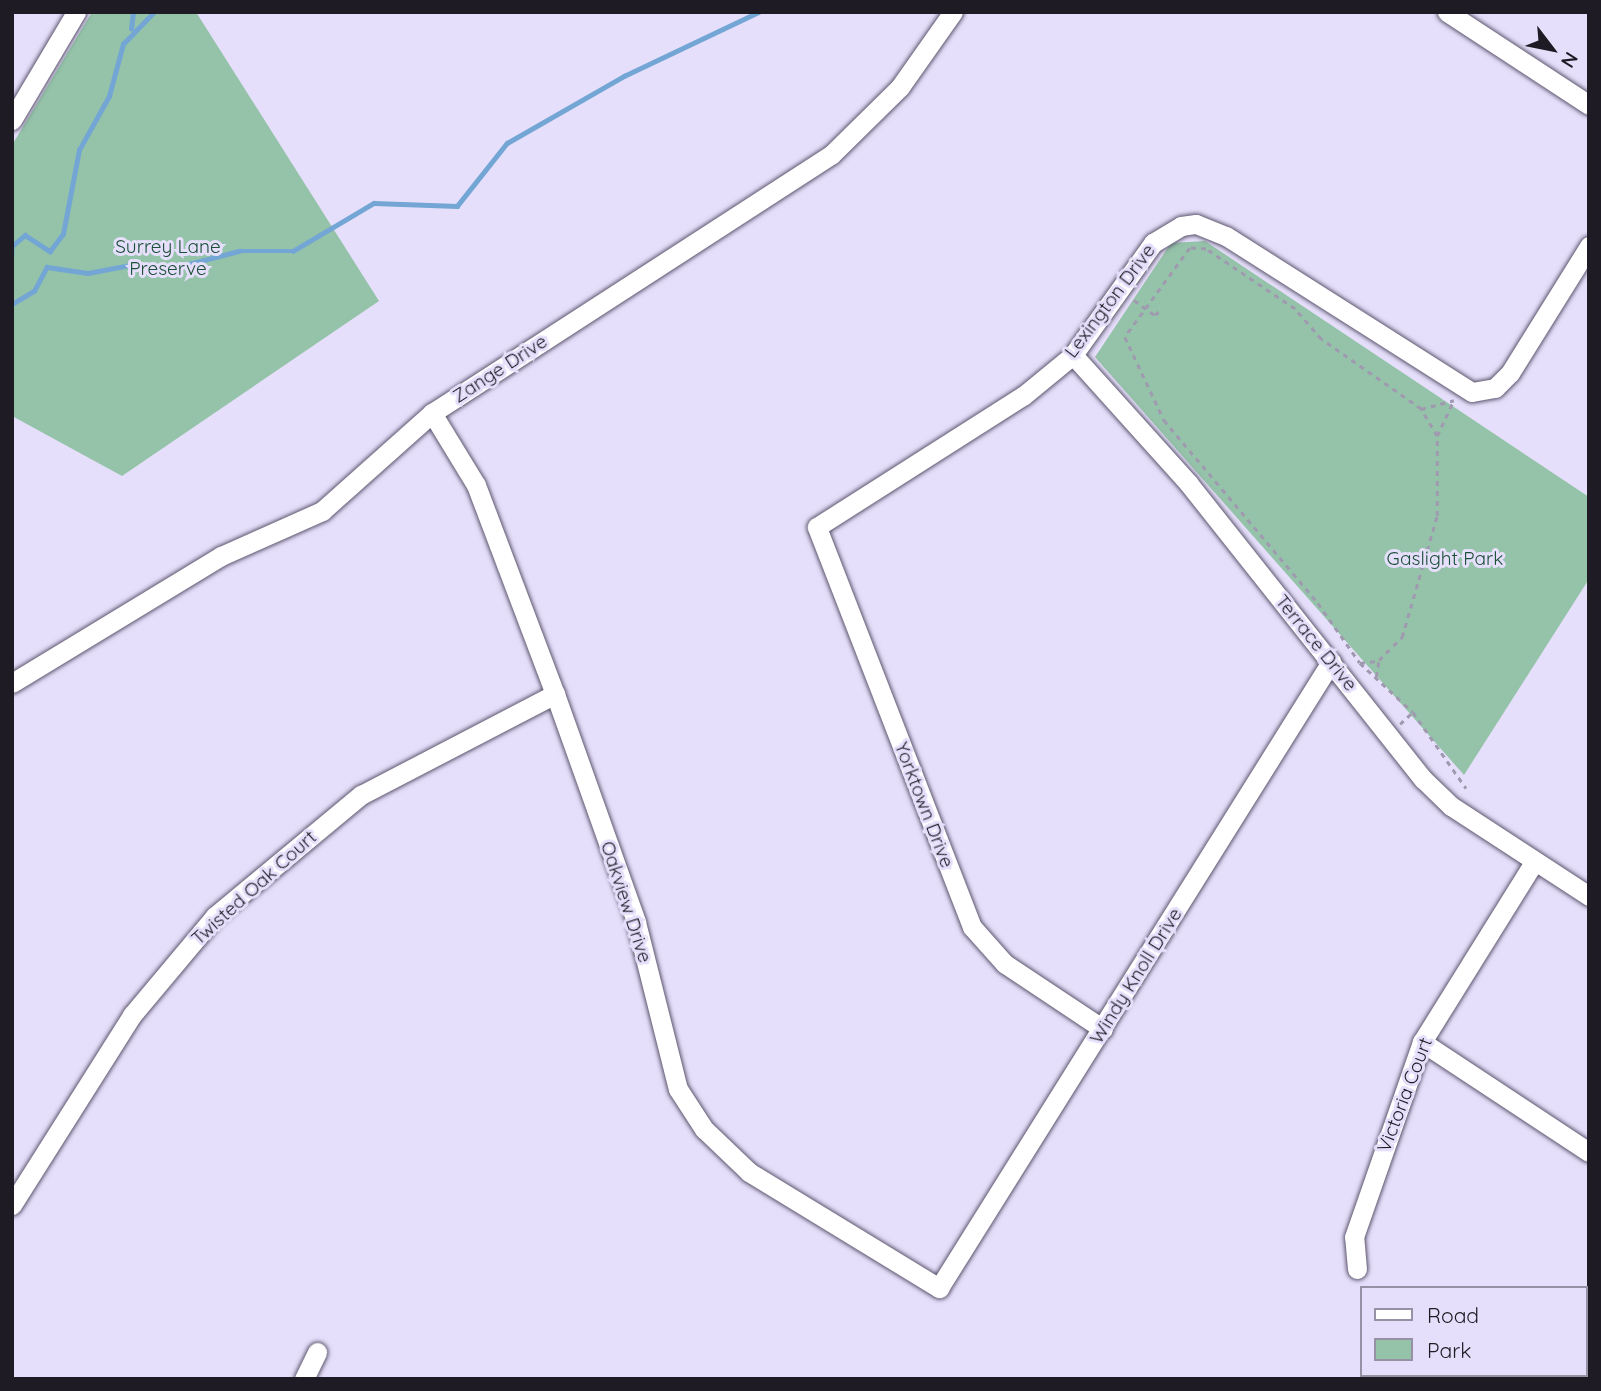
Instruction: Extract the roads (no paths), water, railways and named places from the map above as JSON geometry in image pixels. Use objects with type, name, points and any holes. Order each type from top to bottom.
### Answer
[{"type":"street","points":[[12,120],[76,12]]},
{"type":"street","name":"Zange Drive","points":[[12,683],[220,556],[322,511],[432,413],[831,155],[900,87],[953,12]]},
{"type":"street","points":[[1447,12],[1589,105]]},
{"type":"street","name":"Lexington Drive","points":[[817,527],[1023,396],[1073,355],[1166,232],[1196,224],[1212,228],[1457,394],[1485,393],[1510,373],[1589,246]]},
{"type":"street","name":"Terrace Drive","points":[[1073,355],[1189,484],[1423,779],[1534,862],[1589,896]]},
{"type":"street","name":"Oakview Drive","points":[[432,413],[476,485],[555,694],[636,922],[671,1068],[689,1108],[750,1172],[939,1288]]},
{"type":"street","name":"Yorktown Drive","points":[[817,527],[972,928],[1005,964],[1103,1029]]},
{"type":"street","name":"Windy Knoll Drive","points":[[939,1288],[1331,662]]},
{"type":"street","name":"Twisted Oak Court","points":[[12,1205],[132,1016],[215,916],[361,795],[555,694]]},
{"type":"street","name":"Victoria Court","points":[[1357,1269],[1354,1237],[1422,1042],[1534,862]]},
{"type":"street","points":[[1422,1042],[1589,1152]]},
{"type":"street","points":[[304,1379],[317,1352]]},
{"type":"waterway","points":[[131,29],[133,12]]},
{"type":"waterway","points":[[12,246],[25,235],[50,251],[63,234],[79,150],[109,96],[123,44],[154,12]]},
{"type":"waterway","points":[[12,304],[34,291],[47,267],[88,273],[130,265],[162,271],[239,251],[293,251],[374,203],[457,206],[507,143],[624,76],[759,12]]},
{"type":"waterway","points":[[12,249],[12,254]]},
{"type":"waterway","points":[[486,1379],[501,1379]]},
{"type":"waterway","points":[[597,1379],[642,1379]]},
{"type":"park label","name":"Surrey Lane Preserve","points":[[168,258]]},
{"type":"park label","name":"Gaslight Park","points":[[1445,559]]}]
